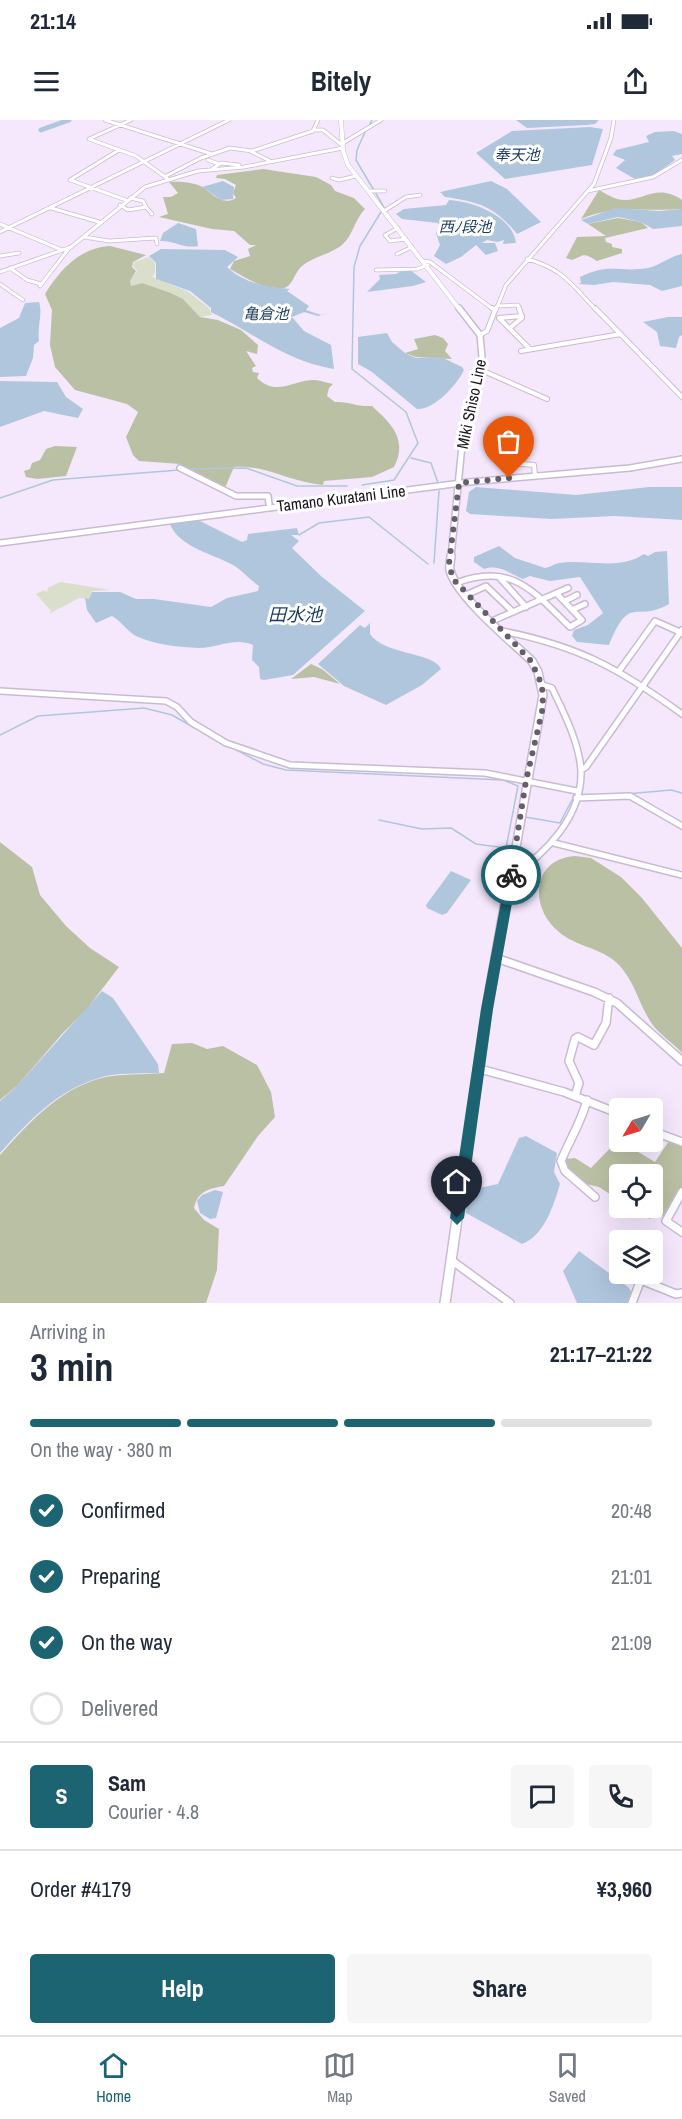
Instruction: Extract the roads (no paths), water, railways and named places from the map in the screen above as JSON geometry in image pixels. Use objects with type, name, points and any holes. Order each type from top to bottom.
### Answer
[{"type":"main road","name":"Miki Shiso Line","points":[[341,120],[343,146],[348,165],[480,335],[482,352],[463,435],[449,564],[456,583],[531,661],[542,685],[543,707],[526,781],[496,958],[445,1303]]},
{"type":"main road","name":"Tamano Kuratani Line","points":[[0,543],[459,483],[682,459]]},
{"type":"main road","points":[[180,468],[236,496],[268,496],[269,504]]},
{"type":"street","points":[[105,120],[214,155]]},
{"type":"street","points":[[132,120],[89,139],[144,161],[169,180]]},
{"type":"street","points":[[0,232],[229,120]]},
{"type":"street","points":[[314,130],[318,120]]},
{"type":"street","points":[[8,254],[11,264],[27,280],[41,285],[71,247],[141,189],[209,170],[271,162],[343,146],[381,120]]},
{"type":"street","points":[[480,335],[487,332],[506,285],[588,191],[607,149],[614,120]]},
{"type":"street","points":[[250,151],[320,128],[326,131],[337,144],[343,146]]},
{"type":"street","points":[[274,145],[279,148]]},
{"type":"street","points":[[166,176],[230,148],[250,151],[271,162]]},
{"type":"street","points":[[119,150],[70,180],[128,199],[143,201],[152,214]]},
{"type":"street","points":[[208,160],[219,164]]},
{"type":"street","points":[[588,191],[653,177],[682,160]]},
{"type":"street","points":[[192,163],[209,170]]},
{"type":"street","points":[[209,170],[219,164],[228,163],[243,167]]},
{"type":"street","points":[[332,178],[339,180],[356,176]]},
{"type":"street","points":[[153,184],[160,190]]},
{"type":"street","points":[[368,191],[385,191]]},
{"type":"street","points":[[384,211],[406,198],[420,195]]},
{"type":"street","points":[[120,205],[128,210],[146,207]]},
{"type":"street","points":[[51,207],[99,222]]},
{"type":"street","points":[[0,224],[62,250]]},
{"type":"street","points":[[398,228],[386,235],[390,241],[406,239]]},
{"type":"street","points":[[84,237],[109,241],[156,238],[157,244]]},
{"type":"street","points":[[1,271],[11,264],[30,263],[71,247]]},
{"type":"street","points":[[397,254],[412,247]]},
{"type":"street","points":[[0,256],[19,253]]},
{"type":"street","points":[[527,259],[556,269],[682,397]]},
{"type":"street","points":[[376,270],[417,269],[430,262],[494,310]]},
{"type":"street","points":[[0,284],[23,300]]},
{"type":"street","points":[[497,306],[519,305],[522,320],[511,327]]},
{"type":"street","points":[[491,319],[522,316]]},
{"type":"street","points":[[499,318],[511,327],[530,349]]},
{"type":"street","points":[[521,351],[580,340],[606,339],[621,334]]},
{"type":"street","points":[[479,369],[547,399]]},
{"type":"street","points":[[509,478],[514,428]]},
{"type":"street","points":[[510,463],[534,465],[535,476]]},
{"type":"street","points":[[499,576],[526,607]]},
{"type":"street","points":[[456,583],[472,577],[499,576],[527,585],[570,627],[582,620],[574,609],[557,594]]},
{"type":"street","points":[[466,595],[486,586],[518,619]]},
{"type":"street","points":[[492,621],[568,588]]},
{"type":"street","points":[[565,601],[577,595]]},
{"type":"street","points":[[574,609],[585,604]]},
{"type":"street","points":[[581,770],[586,767],[681,632],[656,621],[619,671]]},
{"type":"street","points":[[502,631],[522,634],[619,671],[643,685],[682,714]]},
{"type":"street","points":[[511,876],[554,843],[577,795],[581,770],[558,701],[552,688],[542,685]]},
{"type":"street","points":[[0,691],[166,701],[179,708],[190,720],[237,747],[267,760],[290,765],[485,773],[577,795],[630,796],[682,826]]},
{"type":"street","points":[[554,843],[600,854],[618,861],[682,875]]},
{"type":"street","points":[[496,958],[609,998],[624,1008],[682,1061]]},
{"type":"street","points":[[575,1096],[579,1083],[569,1061],[575,1039],[578,1037],[594,1045],[608,1021],[609,998]]},
{"type":"street","points":[[480,1069],[575,1096],[609,1109]]},
{"type":"street","points":[[587,1100],[580,1124],[571,1136],[561,1161],[565,1171],[595,1197]]},
{"type":"street","points":[[663,1135],[682,1142]]},
{"type":"street","points":[[682,1192],[666,1221],[682,1232]]},
{"type":"street","points":[[450,1260],[510,1303]]},
{"type":"street","points":[[632,1303],[639,1284]]},
{"type":"street","points":[[656,1284],[676,1294],[682,1293]]},
{"type":"water","points":[[516,120],[599,120],[595,124],[586,125],[527,128]]},
{"type":"water","name":"奉天池","points":[[590,127],[603,129],[592,165],[505,179],[476,153],[512,131]]},
{"type":"water","points":[[674,131],[682,134],[682,154],[672,156],[675,160],[654,175],[635,179],[616,168],[625,160],[613,155],[616,150],[649,142],[646,136],[655,132]]},
{"type":"water","points":[[223,181],[234,187],[233,199],[221,200],[202,187]]},
{"type":"water","points":[[491,181],[507,189],[541,222],[517,234],[493,211],[467,201],[445,197],[440,192]]},
{"type":"water","name":"西ﾉ段池","points":[[449,200],[469,203],[500,218],[508,225],[516,243],[503,244],[504,240],[497,242],[487,240],[482,243],[495,243],[498,251],[486,255],[476,245],[461,257],[446,264],[434,256],[440,245],[436,233],[441,227],[438,223],[402,219],[396,214],[404,209],[446,205]]},
{"type":"water","points":[[616,208],[659,211],[682,209],[682,226],[653,229],[641,222],[618,217],[588,224],[581,220]]},
{"type":"water","points":[[178,223],[196,229],[198,246],[160,241],[163,233]]},
{"type":"water","name":"亀倉池","points":[[161,249],[225,250],[238,257],[227,267],[242,278],[257,284],[290,289],[287,291],[309,306],[306,310],[321,315],[331,313],[318,316],[304,312],[292,317],[304,331],[331,345],[334,369],[285,353],[211,312],[211,308],[190,291],[156,279],[156,263],[149,256]]},
{"type":"water","points":[[682,254],[682,286],[662,291],[650,285],[613,282],[594,285],[578,284],[581,283],[580,277],[599,270],[648,268]]},
{"type":"water","points":[[403,270],[410,270],[426,282],[367,292],[380,279],[379,275],[396,274]]},
{"type":"water","points":[[39,302],[39,341],[34,345],[33,358],[26,376],[0,377],[0,328],[19,318],[25,303]]},
{"type":"water","points":[[682,317],[682,335],[679,337],[676,348],[660,346],[657,332],[643,322]]},
{"type":"water","points":[[387,333],[392,342],[405,353],[416,358],[441,357],[464,370],[444,396],[431,405],[417,409],[372,372],[358,364],[358,337]]},
{"type":"water","points":[[0,381],[57,382],[66,397],[83,409],[78,418],[44,411],[0,427]]},
{"type":"water","points":[[476,487],[576,495],[649,487],[682,487],[682,520],[615,516],[551,519],[470,514],[466,511],[469,492]]},
{"type":"water","name":"田水池","points":[[198,520],[242,542],[247,540],[248,534],[297,528],[299,535],[291,535],[299,541],[292,548],[321,576],[365,611],[293,675],[264,680],[260,679],[259,667],[252,660],[253,645],[233,642],[199,648],[167,645],[136,636],[112,616],[96,623],[87,610],[85,598],[89,599],[92,592],[120,592],[136,599],[154,599],[211,607],[227,598],[258,591],[259,586],[237,567],[181,539],[170,524]]},
{"type":"water","points":[[499,546],[515,558],[545,568],[570,562],[624,562],[644,554],[648,556],[655,552],[667,551],[669,604],[657,609],[628,614],[616,629],[609,645],[577,642],[572,636],[574,630],[588,625],[603,613],[580,577],[550,581],[530,576],[523,579],[499,568],[484,569],[474,562],[474,557]]},
{"type":"water","points":[[370,623],[370,634],[377,641],[397,650],[429,659],[437,663],[441,669],[422,685],[386,705],[344,686],[318,664],[360,625],[365,628]]},
{"type":"water","points":[[451,871],[471,880],[447,913],[442,915],[427,908],[426,905]]},
{"type":"water","points":[[102,991],[113,998],[158,1064],[159,1073],[106,1076],[70,1090],[44,1108],[0,1153],[0,1101],[18,1085]]},
{"type":"water","points":[[526,1136],[557,1153],[554,1172],[560,1184],[542,1227],[530,1240],[522,1244],[466,1213],[470,1190],[498,1184],[519,1138]]},
{"type":"water","points":[[215,1190],[223,1192],[216,1218],[210,1219],[200,1213],[197,1201],[202,1195]]},
{"type":"water","points":[[579,1251],[609,1273],[609,1284],[624,1284],[628,1287],[631,1291],[627,1303],[577,1303],[563,1271]]},
{"type":"waterway","points":[[41,130],[69,120]]},
{"type":"waterway","points":[[369,126],[372,120]]},
{"type":"waterway","points":[[366,130],[357,150],[356,160],[385,209]]},
{"type":"waterway","points":[[362,485],[394,480],[418,443],[406,412],[352,369],[354,267],[360,246],[381,212]]},
{"type":"waterway","points":[[411,458],[431,463],[438,483]]},
{"type":"waterway","points":[[189,469],[246,468],[297,486],[347,486]]},
{"type":"waterway","points":[[0,498],[53,480],[179,470]]},
{"type":"waterway","points":[[434,563],[439,491]]},
{"type":"waterway","points":[[299,535],[319,523],[369,517],[428,564]]},
{"type":"waterway","points":[[0,735],[38,716],[144,708],[172,715],[216,740]]},
{"type":"waterway","points":[[231,747],[263,764],[286,770],[503,780],[518,786],[506,848],[476,844],[451,828],[422,829],[379,820]]},
{"type":"waterway","points":[[626,794],[671,790],[682,793]]},
{"type":"waterway","points":[[525,817],[560,823],[574,796]]}]
